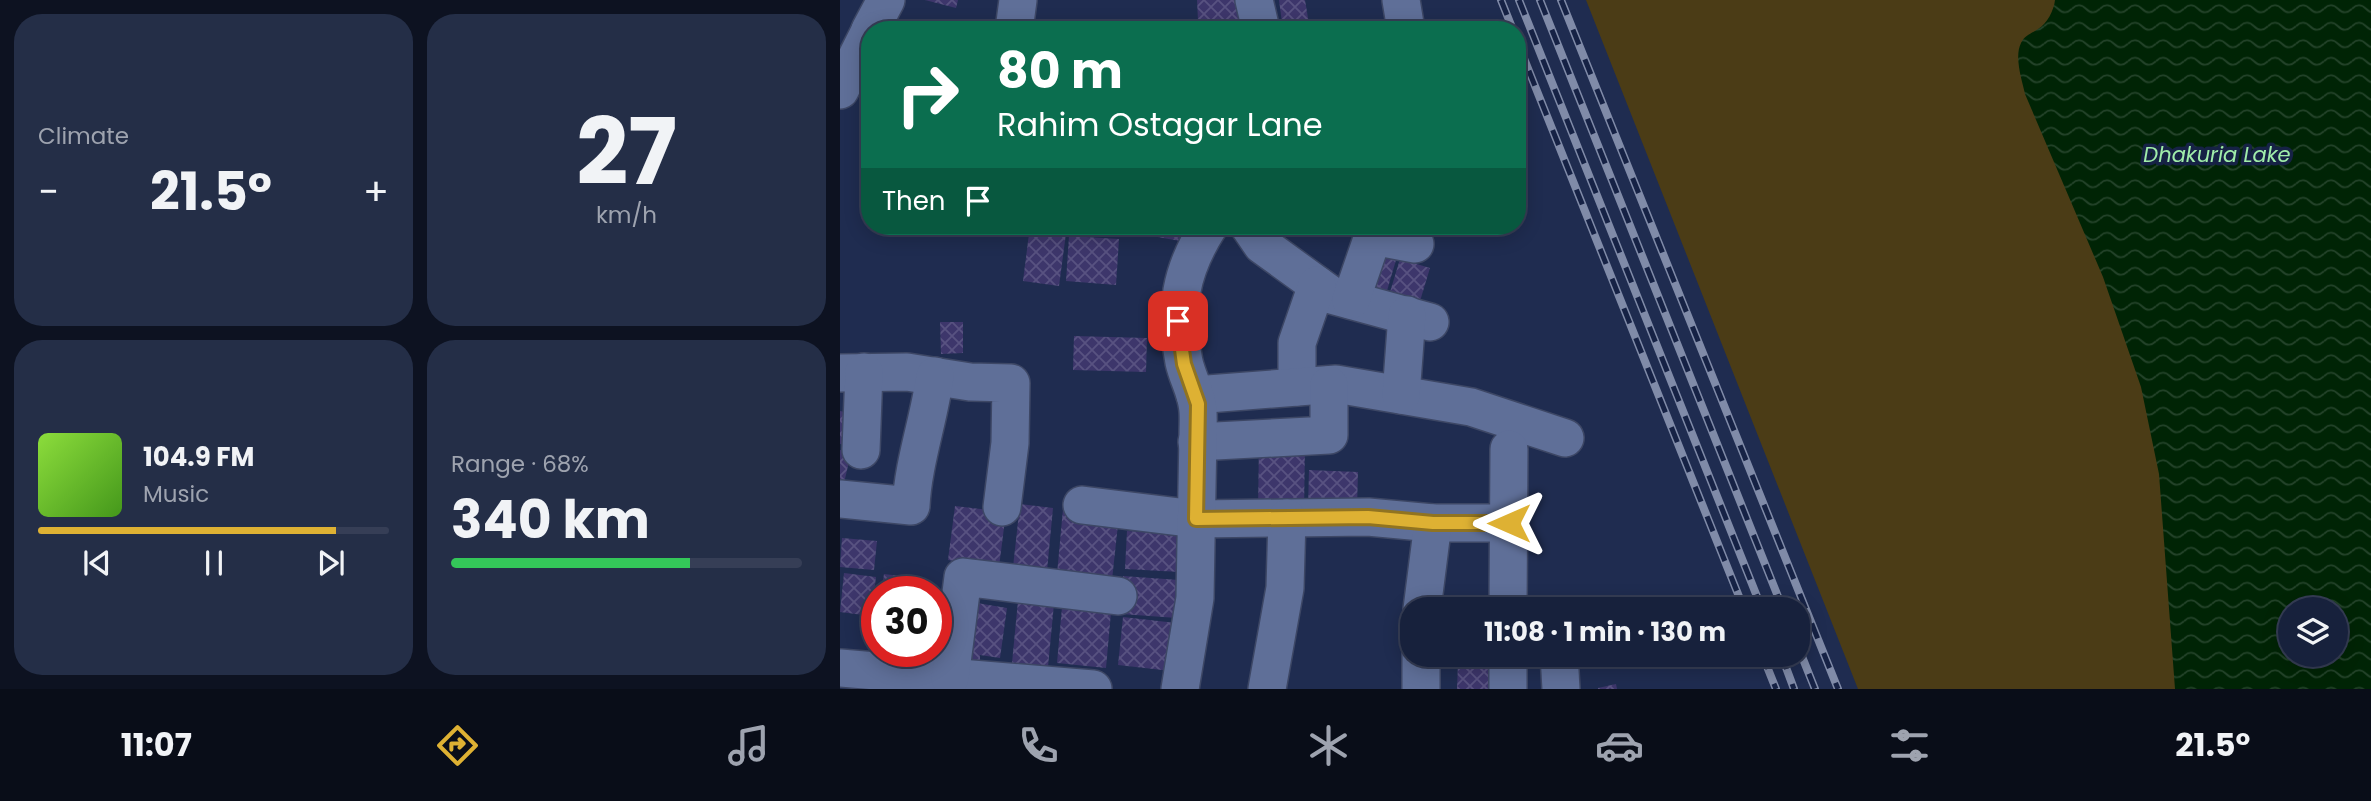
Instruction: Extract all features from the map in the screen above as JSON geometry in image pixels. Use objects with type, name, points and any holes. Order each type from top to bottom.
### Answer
[{"type":"street","points":[[875,21],[886,0]]},
{"type":"street","points":[[1015,21],[1018,0]]},
{"type":"street","points":[[1254,0],[1259,21]]},
{"type":"street","points":[[1401,0],[1404,21]]},
{"type":"street","points":[[840,90],[861,48]]},
{"type":"street","points":[[1180,689],[1195,598],[1198,404],[1184,364],[1178,321],[1181,283],[1194,249],[1203,235]]},
{"type":"street","points":[[1255,235],[1262,246],[1331,295],[1418,318],[1401,395]]},
{"type":"street","points":[[1351,300],[1373,236],[1415,244]]},
{"type":"street","points":[[1197,442],[1329,435],[1297,343],[1317,285]]},
{"type":"street","points":[[861,450],[852,373],[907,372],[970,382],[1011,383],[1010,443],[1002,507]]},
{"type":"street","points":[[840,499],[911,506],[912,487],[930,412],[935,376]]},
{"type":"street","points":[[1195,395],[1336,384],[1471,407],[1565,438]]},
{"type":"street","points":[[1508,597],[1509,449]]},
{"type":"street","points":[[1082,505],[1196,519],[1368,517],[1433,523],[1509,523]]},
{"type":"street","points":[[1267,689],[1285,588],[1287,518]]},
{"type":"street","points":[[1424,597],[1433,523]]},
{"type":"street","points":[[955,682],[963,577],[1118,596]]},
{"type":"street","points":[[1421,667],[1421,689]]},
{"type":"street","points":[[1508,667],[1508,689]]},
{"type":"street","points":[[1560,667],[1561,689]]},
{"type":"street","points":[[840,668],[955,682],[1093,689]]},
{"type":"shaded area","points":[[1586,0],[2371,0],[2371,689],[1858,689]]},
{"type":"water","name":"Dhakuria Lake","points":[[2055,0],[2371,0],[2371,689],[2175,689],[2159,474],[2141,387],[2103,277],[2025,94],[2019,68],[2021,43],[2050,16]]},
{"type":"building","points":[[925,0],[958,0],[956,8]]},
{"type":"building","points":[[1197,0],[1243,0],[1243,20],[1198,21]]},
{"type":"building","points":[[1279,0],[1305,0],[1308,21],[1282,21]]},
{"type":"building","points":[[1029,235],[1066,235],[1059,286],[1023,281]]},
{"type":"building","points":[[1147,235],[1192,235],[1191,243]]},
{"type":"building","points":[[1069,236],[1119,239],[1116,285],[1066,281]]},
{"type":"building","points":[[1373,253],[1396,260],[1384,301],[1361,295]]},
{"type":"building","points":[[1400,259],[1430,268],[1417,311],[1387,302]]},
{"type":"building","points":[[940,322],[963,322],[963,353],[941,354]]},
{"type":"building","points":[[1074,336],[1147,338],[1146,372],[1073,370]]},
{"type":"building","points":[[840,411],[856,414],[851,446],[840,444]]},
{"type":"building","points":[[1259,442],[1305,443],[1304,513],[1258,512]]},
{"type":"building","points":[[840,450],[851,453],[841,496],[840,495]]},
{"type":"building","points":[[1309,470],[1358,472],[1357,509],[1308,508]]},
{"type":"building","points":[[1020,504],[1053,508],[1047,571],[1013,567]]},
{"type":"building","points":[[955,506],[1006,512],[999,567],[948,560]]},
{"type":"building","points":[[1063,509],[1119,515],[1112,580],[1057,574]]},
{"type":"building","points":[[1127,531],[1182,534],[1180,572],[1125,569]]},
{"type":"building","points":[[842,538],[877,541],[874,570],[840,567]]},
{"type":"building","points":[[844,573],[868,576],[861,576],[861,615],[840,612]]},
{"type":"building","points":[[1123,576],[1179,580],[1177,618],[1121,614]]},
{"type":"building","points":[[1019,590],[1055,593],[1048,667],[1012,663]]},
{"type":"building","points":[[1063,596],[1112,601],[1106,668],[1057,663]]},
{"type":"building","points":[[965,601],[1007,608],[1000,658],[980,655],[980,661],[957,658]]},
{"type":"building","points":[[1123,617],[1176,623],[1171,671],[1118,665]]},
{"type":"building","points":[[1458,667],[1500,667],[1500,689],[1457,689]]},
{"type":"building","points":[[1616,684],[1617,689],[1598,689],[1598,688]]},
{"type":"railway","points":[[1501,0],[1509,21]]},
{"type":"railway","points":[[1519,0],[1757,597]]},
{"type":"railway","points":[[1540,0],[1778,597]]},
{"type":"railway","points":[[1561,0],[1838,689]]},
{"type":"railway","points":[[1526,64],[1739,597]]},
{"type":"railway","points":[[1767,667],[1776,689]]},
{"type":"railway","points":[[1786,667],[1794,689]]},
{"type":"railway","points":[[1806,667],[1815,689]]},
{"type":"route","points":[[1178,321],[1184,364],[1198,404],[1196,519],[1368,517],[1433,523],[1509,523]]}]
